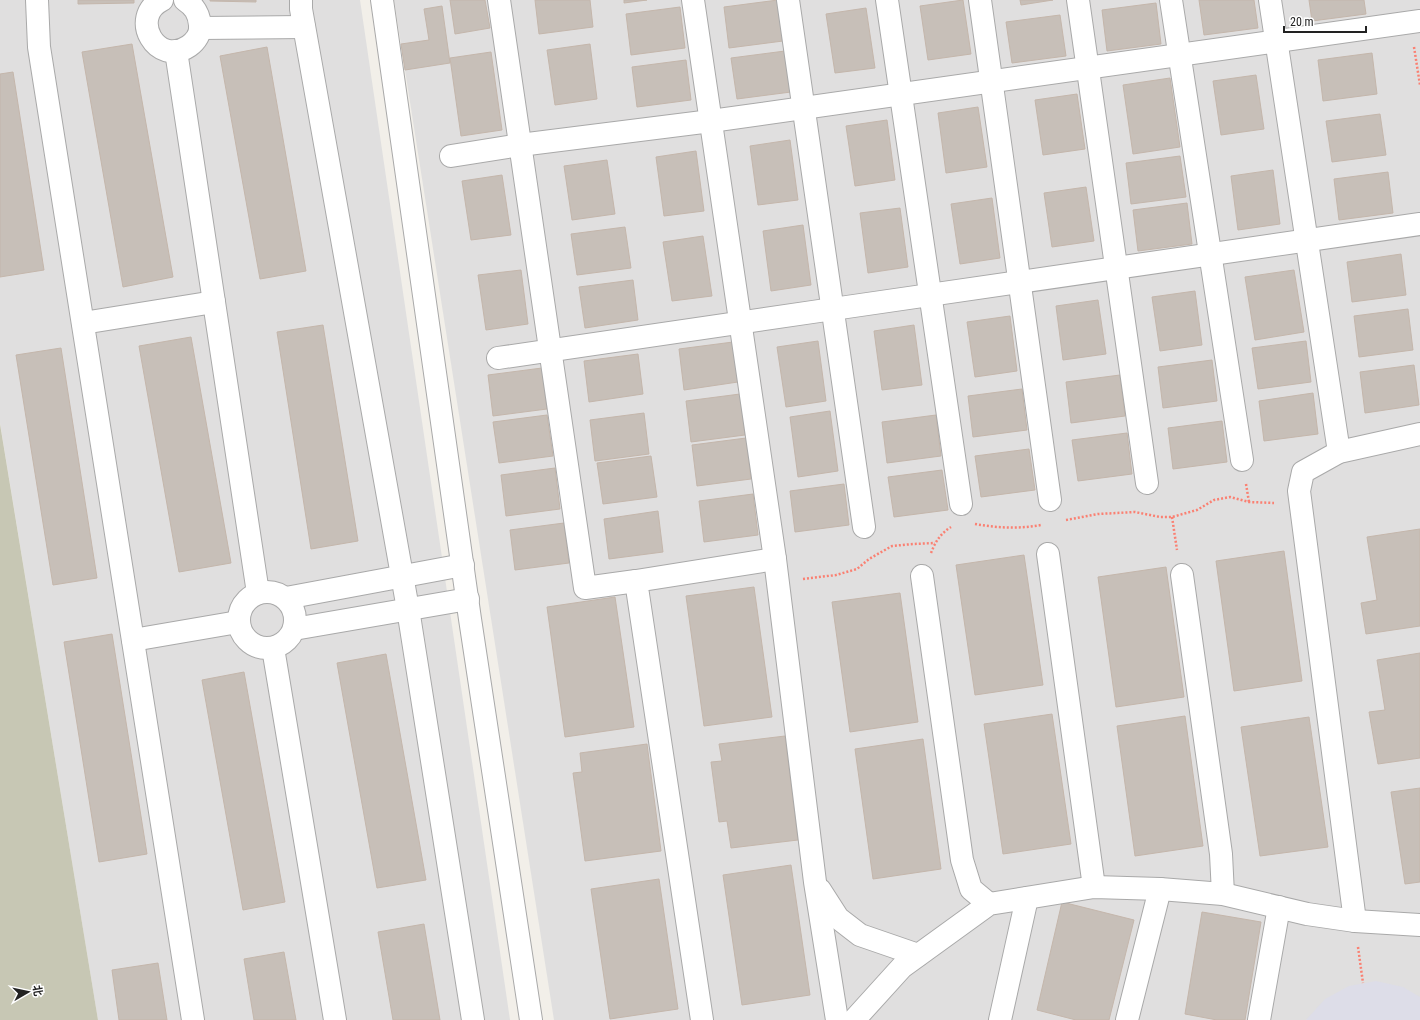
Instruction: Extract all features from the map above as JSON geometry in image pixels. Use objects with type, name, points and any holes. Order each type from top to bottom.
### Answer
[{"type":"street","points":[[37,0],[39,47],[193,1020]]},
{"type":"street","points":[[301,0],[304,27],[408,610],[473,1020]]},
{"type":"street","points":[[382,0],[463,565],[531,1020]]},
{"type":"street","points":[[499,0],[584,588],[774,560]]},
{"type":"street","points":[[693,0],[774,560],[814,882],[837,1020]]},
{"type":"street","points":[[788,0],[864,527]]},
{"type":"street","points":[[887,0],[962,517]]},
{"type":"street","points":[[980,0],[1050,500]]},
{"type":"street","points":[[1078,0],[1147,483]]},
{"type":"street","points":[[1170,0],[1242,460]]},
{"type":"street","points":[[1270,0],[1339,452]]},
{"type":"street","points":[[155,3],[148,17],[148,34],[152,41],[159,47],[176,51],[185,49],[198,37],[200,19],[197,10],[189,1]]},
{"type":"street","points":[[451,156],[520,145],[711,121],[1416,22]]},
{"type":"street","points":[[200,28],[304,27]]},
{"type":"street","points":[[176,51],[258,593]]},
{"type":"street","points":[[498,358],[1420,224]]},
{"type":"street","points":[[83,323],[214,302]]},
{"type":"street","points":[[1355,921],[1300,491],[1303,472],[1339,452],[1420,434]]},
{"type":"street","points":[[1048,554],[1094,887]]},
{"type":"street","points":[[286,598],[463,565]]},
{"type":"street","points":[[1182,574],[1221,854],[1223,894]]},
{"type":"street","points":[[922,576],[962,860],[971,890],[989,904]]},
{"type":"street","points":[[636,581],[702,1020]]},
{"type":"street","points":[[268,591],[277,593],[286,598],[291,605],[295,621],[294,630],[289,638],[282,644],[273,648],[263,648],[246,640],[241,632],[238,622],[239,613],[243,604],[250,597],[258,593],[268,591]]},
{"type":"street","points":[[294,630],[468,599]]},
{"type":"street","points":[[133,640],[238,622]]},
{"type":"street","points":[[273,648],[335,1020]]},
{"type":"street","points":[[814,882],[838,918],[860,935],[918,955]]},
{"type":"street","points":[[854,1020],[902,967],[989,904],[1094,887],[1160,889],[1223,894],[1307,914],[1355,921],[1420,925]]},
{"type":"street","points":[[1127,1020],[1160,889]]},
{"type":"street","points":[[1000,1020],[1027,898]]},
{"type":"street","points":[[1260,1020],[1279,907]]},
{"type":"path","points":[[1416,22],[1420,86]]},
{"type":"path","points":[[1061,521],[1098,514],[1135,512],[1160,517],[1172,517],[1196,510],[1214,500],[1230,496],[1249,502],[1301,503]]},
{"type":"path","points":[[922,576],[934,543],[945,531],[962,517],[999,528],[1030,527],[1046,524]]},
{"type":"path","points":[[1172,517],[1182,574]]},
{"type":"path","points":[[777,583],[836,575],[857,569],[869,559],[892,546],[934,543]]},
{"type":"path","points":[[1355,921],[1363,983]]},
{"type":"shaded area","points":[[0,0],[360,0],[510,1020],[98,1020],[0,423]]},
{"type":"shaded area","points":[[394,0],[1420,0],[1420,1020],[554,1020]]},
{"type":"shaded area","points":[[0,424],[98,1020],[0,1020]]},
{"type":"shaded area","points":[[1376,981],[1403,987],[1420,997],[1420,1020],[1306,1020],[1325,999],[1349,986]]},
{"type":"building","points":[[78,0],[134,0],[134,3],[78,4]]},
{"type":"building","points":[[256,0],[256,2],[210,1]]},
{"type":"building","points":[[450,0],[485,0],[490,28],[455,34]]},
{"type":"building","points":[[535,0],[590,0],[593,27],[539,34]]},
{"type":"building","points":[[624,0],[647,0],[624,3]]},
{"type":"building","points":[[778,0],[783,41],[729,48],[724,7]]},
{"type":"building","points":[[963,0],[971,54],[928,60],[920,6]]},
{"type":"building","points":[[1020,0],[1053,0],[1021,5]]},
{"type":"building","points":[[1199,0],[1254,0],[1258,28],[1204,35]]},
{"type":"building","points":[[1309,0],[1364,0],[1366,14],[1312,21]]},
{"type":"building","points":[[1156,3],[1161,44],[1107,51],[1102,10]]},
{"type":"building","points":[[442,6],[450,63],[405,70],[401,44],[429,40],[424,9]]},
{"type":"building","points":[[680,7],[685,48],[631,55],[626,14]]},
{"type":"building","points":[[866,8],[875,68],[835,73],[826,14]]},
{"type":"building","points":[[1060,15],[1066,56],[1012,63],[1006,22]]},
{"type":"building","points":[[132,44],[173,277],[123,287],[82,52]]},
{"type":"building","points":[[590,44],[597,99],[555,105],[547,50]]},
{"type":"building","points":[[267,47],[306,271],[260,279],[220,56]]},
{"type":"building","points":[[785,51],[791,92],[737,99],[731,58]]},
{"type":"building","points":[[491,52],[502,130],[461,136],[450,58]]},
{"type":"building","points":[[1372,53],[1377,94],[1323,101],[1318,60]]},
{"type":"building","points":[[686,60],[691,100],[637,107],[632,67]]},
{"type":"building","points":[[13,72],[44,270],[0,277],[0,74]]},
{"type":"building","points":[[1256,75],[1264,129],[1221,135],[1213,81]]},
{"type":"building","points":[[1170,78],[1180,147],[1133,154],[1123,85]]},
{"type":"building","points":[[1077,94],[1085,149],[1043,155],[1035,100]]},
{"type":"building","points":[[978,107],[987,167],[946,173],[938,113]]},
{"type":"building","points":[[1380,114],[1386,155],[1332,162],[1326,121]]},
{"type":"building","points":[[887,120],[895,180],[855,186],[846,126]]},
{"type":"building","points":[[790,140],[798,200],[758,205],[750,146]]},
{"type":"building","points":[[696,151],[704,211],[664,216],[656,157]]},
{"type":"building","points":[[1180,156],[1186,197],[1131,204],[1126,163]]},
{"type":"building","points":[[607,160],[615,214],[572,220],[564,166]]},
{"type":"building","points":[[1273,170],[1280,224],[1238,230],[1231,176]]},
{"type":"building","points":[[1388,172],[1393,213],[1339,220],[1334,179]]},
{"type":"building","points":[[502,175],[511,235],[471,240],[462,181]]},
{"type":"building","points":[[1086,187],[1094,241],[1052,247],[1044,193]]},
{"type":"building","points":[[992,198],[1000,258],[960,264],[951,204]]},
{"type":"building","points":[[1187,203],[1192,244],[1138,251],[1133,210]]},
{"type":"building","points":[[900,208],[908,267],[868,273],[860,213]]},
{"type":"building","points":[[803,225],[811,285],[771,291],[763,231]]},
{"type":"building","points":[[625,227],[631,268],[577,275],[571,234]]},
{"type":"building","points":[[703,236],[712,296],[672,301],[663,242]]},
{"type":"building","points":[[1401,254],[1406,295],[1352,302],[1347,262]]},
{"type":"building","points":[[521,270],[528,324],[486,330],[478,275]]},
{"type":"building","points":[[1294,270],[1304,332],[1255,340],[1245,277]]},
{"type":"building","points":[[633,280],[638,320],[585,328],[579,287]]},
{"type":"building","points":[[1195,291],[1202,345],[1160,351],[1152,297]]},
{"type":"building","points":[[1098,300],[1106,354],[1063,360],[1056,306]]},
{"type":"building","points":[[1408,309],[1413,350],[1359,357],[1354,316]]},
{"type":"building","points":[[1010,316],[1017,371],[975,377],[967,322]]},
{"type":"building","points":[[323,325],[358,541],[311,549],[277,332]]},
{"type":"building","points":[[914,325],[922,385],[882,390],[874,331]]},
{"type":"building","points":[[191,337],[231,563],[179,572],[139,346]]},
{"type":"building","points":[[818,341],[826,401],[786,407],[777,347]]},
{"type":"building","points":[[1306,341],[1311,382],[1258,389],[1252,348]]},
{"type":"building","points":[[733,342],[738,382],[684,390],[679,349]]},
{"type":"building","points":[[61,348],[97,578],[53,585],[16,355]]},
{"type":"building","points":[[638,354],[643,394],[589,402],[584,361]]},
{"type":"building","points":[[1212,360],[1217,401],[1163,408],[1158,367]]},
{"type":"building","points":[[1414,365],[1419,405],[1365,413],[1360,372]]},
{"type":"building","points":[[542,368],[547,409],[493,416],[488,375]]},
{"type":"building","points":[[1120,375],[1125,416],[1071,423],[1066,382]]},
{"type":"building","points":[[1022,389],[1027,430],[973,437],[968,396]]},
{"type":"building","points":[[1313,393],[1318,434],[1264,441],[1259,401]]},
{"type":"building","points":[[740,394],[745,435],[691,442],[686,401]]},
{"type":"building","points":[[830,411],[838,471],[798,477],[790,417]]},
{"type":"building","points":[[644,413],[649,454],[595,461],[590,420]]},
{"type":"building","points":[[547,415],[553,456],[499,463],[493,422]]},
{"type":"building","points":[[936,415],[941,456],[887,463],[882,422]]},
{"type":"building","points":[[1222,421],[1227,462],[1173,469],[1168,428]]},
{"type":"building","points":[[1127,433],[1132,474],[1078,481],[1072,440]]},
{"type":"building","points":[[746,438],[751,479],[697,486],[692,445]]},
{"type":"building","points":[[1029,449],[1035,490],[981,497],[975,456]]},
{"type":"building","points":[[651,456],[657,497],[603,504],[597,463]]},
{"type":"building","points":[[555,468],[560,509],[506,516],[501,475]]},
{"type":"building","points":[[942,470],[948,510],[894,517],[888,477]]},
{"type":"building","points":[[844,484],[849,525],[795,532],[790,491]]},
{"type":"building","points":[[753,494],[758,535],[704,542],[699,501]]},
{"type":"building","points":[[658,511],[663,552],[609,559],[604,519]]},
{"type":"building","points":[[564,523],[569,563],[515,570],[510,530]]},
{"type":"building","points":[[1420,529],[1420,626],[1366,634],[1361,603],[1377,600],[1367,537]]},
{"type":"building","points":[[1284,551],[1302,681],[1234,691],[1216,561]]},
{"type":"building","points":[[1024,555],[1043,685],[975,695],[956,565]]},
{"type":"building","points":[[1166,567],[1184,697],[1116,707],[1098,577]]},
{"type":"building","points":[[754,587],[772,717],[704,726],[686,596]]},
{"type":"building","points":[[900,593],[918,722],[850,732],[832,602]]},
{"type":"building","points":[[615,597],[634,727],[565,737],[547,607]]},
{"type":"building","points":[[112,634],[147,854],[99,862],[64,642]]},
{"type":"building","points":[[1420,653],[1420,758],[1378,764],[1369,712],[1385,710],[1377,660]]},
{"type":"building","points":[[386,654],[426,880],[377,888],[337,663]]},
{"type":"building","points":[[244,672],[285,902],[243,910],[202,680]]},
{"type":"building","points":[[1052,714],[1071,844],[1003,854],[984,724]]},
{"type":"building","points":[[1185,716],[1203,846],[1135,856],[1117,726]]},
{"type":"building","points":[[1309,717],[1328,847],[1260,856],[1241,727]]},
{"type":"building","points":[[785,736],[798,840],[731,848],[727,821],[719,822],[711,762],[722,761],[719,744]]},
{"type":"building","points":[[923,739],[941,869],[873,879],[855,749]]},
{"type":"building","points":[[647,744],[661,851],[585,861],[573,773],[582,772],[580,753]]},
{"type":"building","points":[[1420,788],[1420,882],[1405,884],[1391,792]]},
{"type":"building","points":[[791,865],[810,995],[742,1005],[723,875]]},
{"type":"building","points":[[659,879],[678,1009],[610,1019],[591,889]]},
{"type":"building","points":[[1062,902],[1134,920],[1109,1020],[1076,1020],[1037,1010]]},
{"type":"building","points":[[1202,912],[1261,922],[1245,1020],[1217,1020],[1185,1014]]},
{"type":"building","points":[[424,924],[440,1020],[393,1020],[378,932]]},
{"type":"building","points":[[284,952],[296,1020],[254,1020],[244,959]]},
{"type":"building","points":[[158,963],[167,1020],[119,1020],[112,970]]}]
